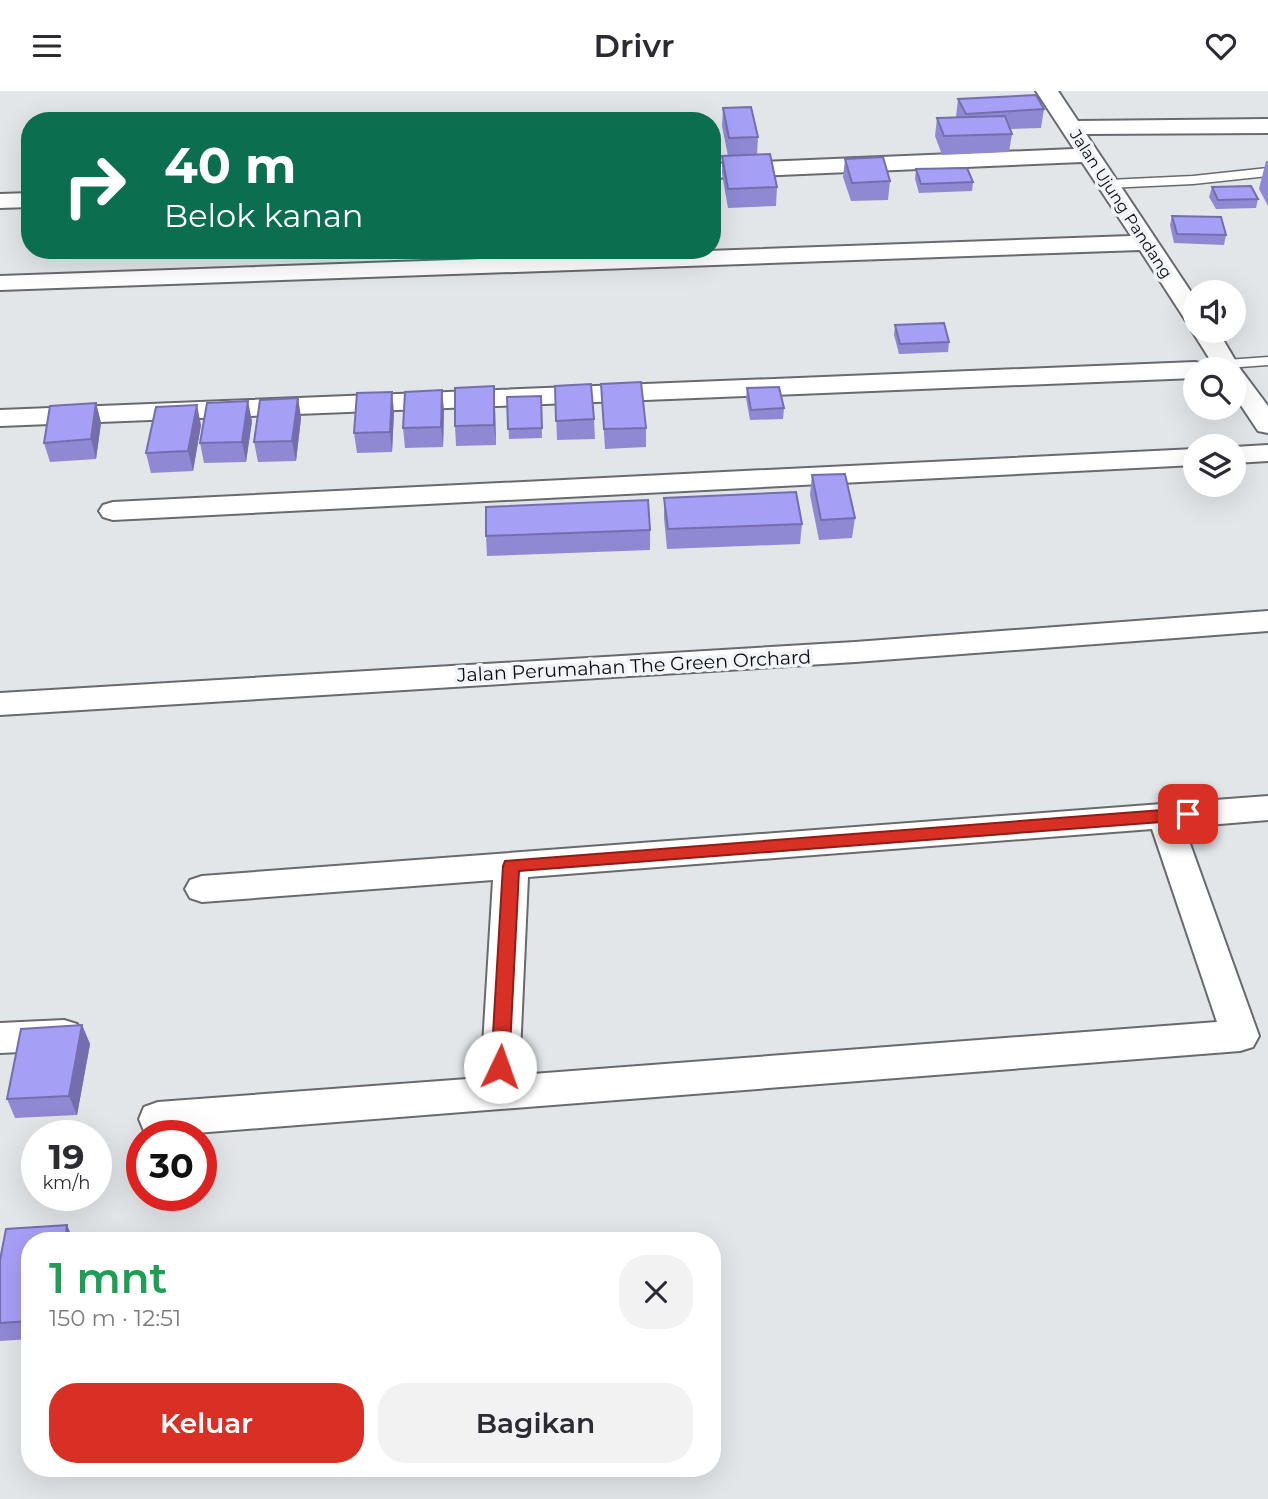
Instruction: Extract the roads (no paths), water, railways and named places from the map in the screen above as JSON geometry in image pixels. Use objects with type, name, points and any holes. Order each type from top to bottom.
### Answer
[{"type":"street","name":"Jalan Ujung Pandang","points":[[1047,91],[1183,298]]},
{"type":"street","points":[[1071,128],[1268,125]]},
{"type":"street","points":[[721,171],[1089,155]]},
{"type":"street","points":[[0,201],[21,200]]},
{"type":"street","points":[[721,257],[1147,243]]},
{"type":"street","points":[[0,283],[648,259]]},
{"type":"street","points":[[0,418],[1183,370]]},
{"type":"street","points":[[1246,397],[1268,425]]},
{"type":"street","points":[[1246,454],[1268,453]]},
{"type":"street","points":[[113,511],[1183,458]]},
{"type":"street","name":"Jalan Perumahan The Green Orchard","points":[[0,704],[855,652],[1268,621]]},
{"type":"street","points":[[202,889],[1268,808]]},
{"type":"street","points":[[158,1119],[1240,1036],[1172,836],[1162,816]]},
{"type":"street","points":[[499,1093],[511,866]]},
{"type":"street","points":[[0,1038],[85,1034]]},
{"type":"lane","points":[[1108,184],[1194,180],[1268,172]]},
{"type":"lane","points":[[1246,365],[1268,361]]}]
